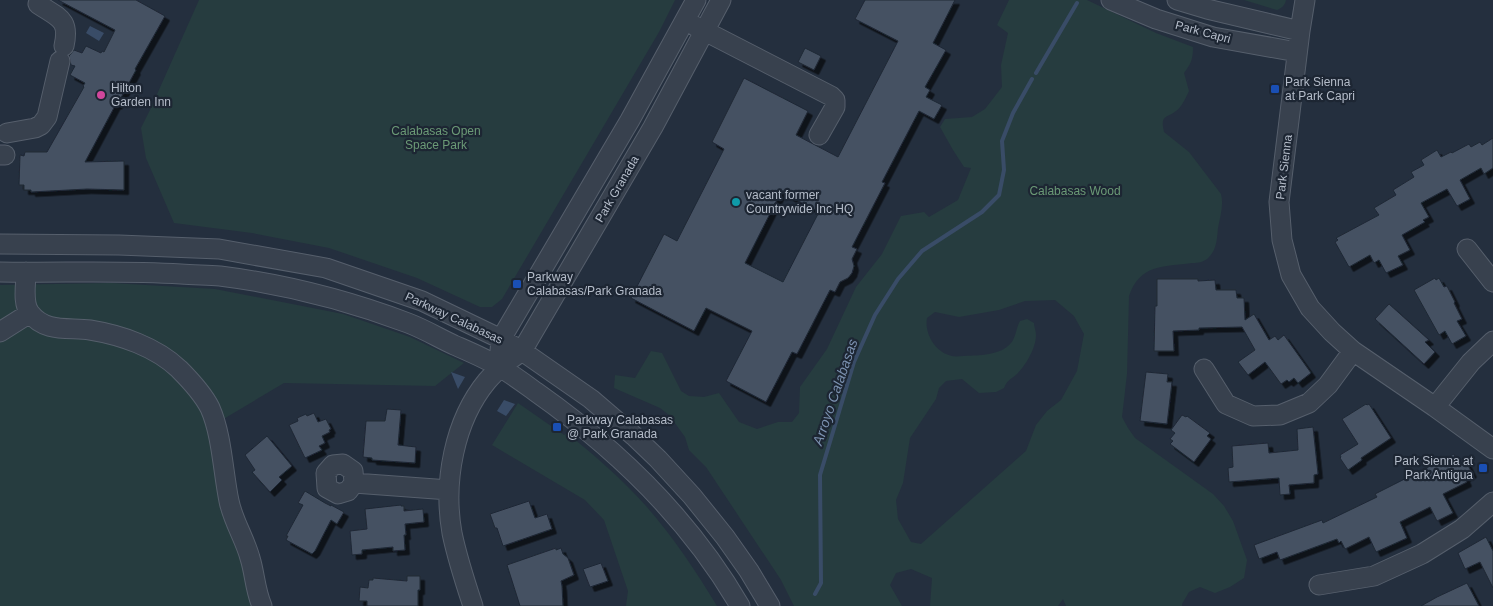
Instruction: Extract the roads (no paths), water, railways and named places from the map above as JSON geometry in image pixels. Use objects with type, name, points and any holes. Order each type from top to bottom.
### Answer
[{"type":"street","name":"Park Granada","points":[[500,367],[501,339],[630,120],[696,0]]},
{"type":"street","name":"Park Granada","points":[[473,606],[452,531],[449,490],[456,444],[467,412],[486,382],[500,367],[522,351],[653,127],[721,0]]},
{"type":"street","name":"Park Capri","points":[[1111,0],[1156,19],[1214,37],[1298,52]]},
{"type":"street","name":"Park Capri","points":[[1176,0],[1207,10],[1300,31]]},
{"type":"street","name":"Park Sienna","points":[[1305,0],[1279,202],[1282,240],[1291,275],[1310,308],[1353,351],[1493,449]]},
{"type":"street","points":[[7,133],[35,128],[41,125],[47,117],[67,33],[66,26],[62,20],[38,4]]},
{"type":"street","points":[[685,20],[835,100],[835,107],[819,136]]},
{"type":"street","name":"Parkway Calabasas","points":[[0,244],[119,245],[219,249],[326,268],[422,301],[522,351],[591,398],[658,459],[692,496],[725,537],[749,571],[770,606]]},
{"type":"street","points":[[1467,249],[1493,282]]},
{"type":"street","name":"Parkway Calabasas","points":[[0,272],[140,272],[218,276],[317,294],[409,324],[500,367],[572,418],[602,442],[640,477],[672,512],[701,548],[740,606]]},
{"type":"street","points":[[26,272],[26,306],[30,313],[42,324],[57,329],[88,330],[112,335],[138,344],[159,354],[178,368],[198,390],[209,407],[216,425],[230,504],[251,560],[257,595],[262,606]]},
{"type":"street","points":[[0,332],[30,313]]},
{"type":"street","points":[[1435,407],[1471,362],[1493,341]]},
{"type":"street","points":[[1204,369],[1226,404],[1253,416],[1280,415],[1309,403],[1328,385],[1353,351]]},
{"type":"street","points":[[354,483],[449,490]]},
{"type":"street","points":[[1319,585],[1374,576],[1422,554],[1462,529],[1493,502]]},
{"type":"water","points":[[90,26],[104,33],[99,41],[86,33]]},
{"type":"water","points":[[451,372],[465,377],[458,389]]},
{"type":"water","points":[[504,400],[515,404],[506,416],[497,411]]},
{"type":"waterway","name":"Arroyo Calabasas","points":[[1036,73],[1077,3]]},
{"type":"waterway","name":"Arroyo Calabasas","points":[[815,594],[821,583],[820,475],[854,362],[875,315],[898,279],[922,251],[982,212],[999,195],[1004,170],[1002,141],[1013,113],[1032,79]]},
{"type":"place","name":"Park Sienna at Park Capri","points":[[1275,89]]},
{"type":"place","name":"Hilton Garden Inn","points":[[101,95]]},
{"type":"place","name":"vacant former Countrywide Inc HQ","points":[[736,202]]},
{"type":"place","name":"Parkway Calabasas/Park Granada","points":[[517,284]]},
{"type":"place","name":"Parkway Calabasas @ Park Granada","points":[[557,427]]},
{"type":"place","name":"Park Sienna at Park Antigua","points":[[1483,468]]},
{"type":"park label","name":"Calabasas Open Space Park","points":[[436,138]]},
{"type":"park label","name":"Calabasas Wood","points":[[1075,191]]}]
